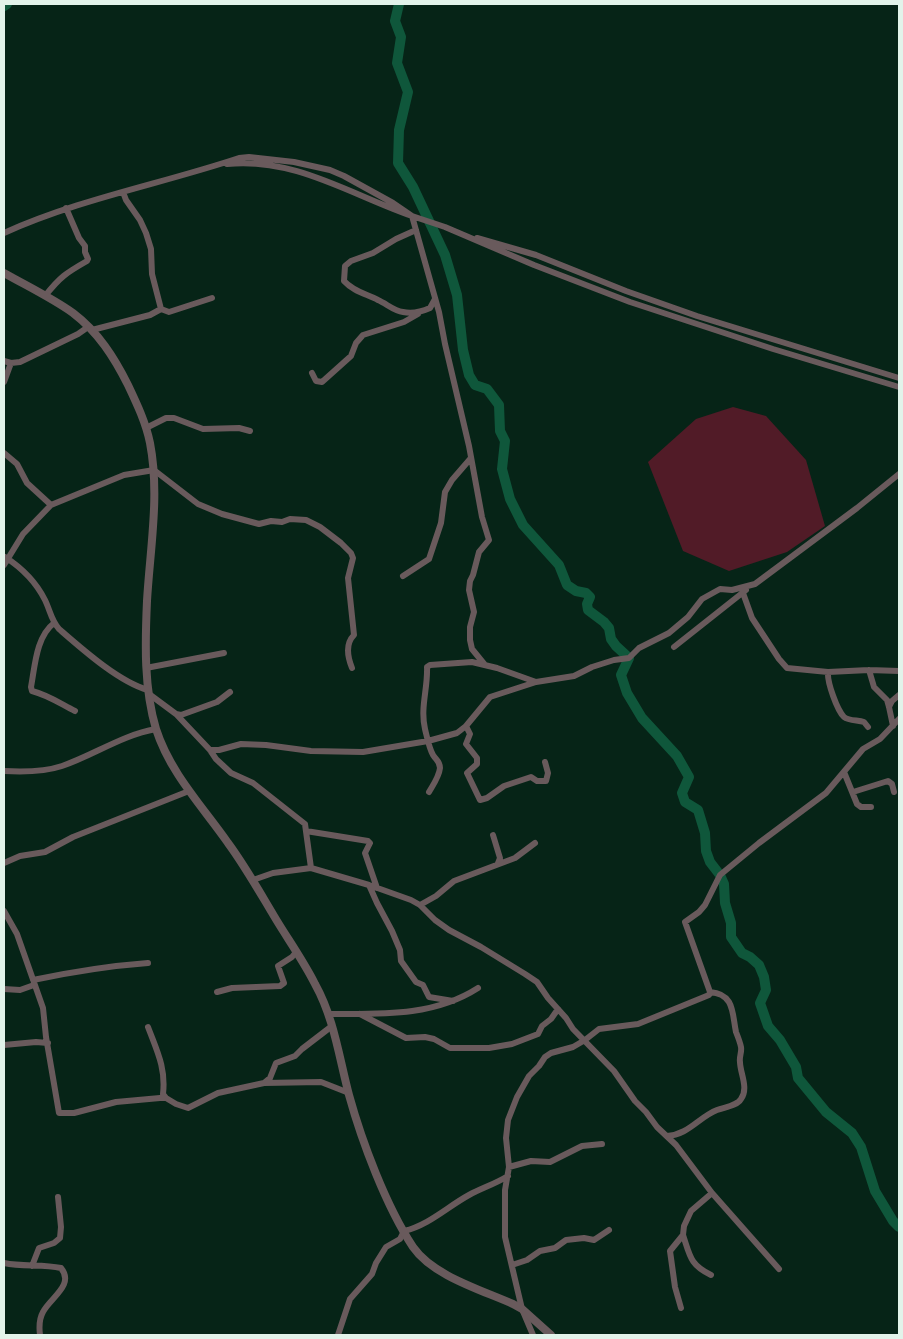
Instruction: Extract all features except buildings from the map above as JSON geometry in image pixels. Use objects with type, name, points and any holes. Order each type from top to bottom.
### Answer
[{"type":"street","points":[[4,233],[66,208],[238,158],[249,157],[315,166],[344,176],[393,203],[412,216],[439,312],[482,517],[489,540],[479,552],[469,590],[474,612],[470,627],[470,640],[472,649],[485,664]]},
{"type":"street","points":[[216,165],[238,163],[287,168],[322,179],[391,209],[536,255],[626,291],[697,316],[899,378]]},
{"type":"street","points":[[123,192],[146,233],[152,256],[152,274],[161,309]]},
{"type":"street","points":[[45,296],[58,279],[88,259],[85,252],[86,246],[79,238],[66,208]]},
{"type":"street","points":[[445,227],[517,259],[630,302],[773,349],[899,387]]},
{"type":"street","points":[[416,230],[373,253],[350,261],[345,266],[344,281],[350,287],[378,299],[395,310],[414,313],[421,312]]},
{"type":"street","points":[[4,273],[73,314],[90,329],[102,341],[114,358],[131,392],[146,428],[154,470],[154,513],[147,609],[146,668],[156,729],[172,765],[253,880],[315,982],[329,1014],[349,1093],[373,1165],[404,1231],[420,1255],[435,1268],[522,1309],[551,1335]]},
{"type":"street","points":[[4,361],[11,363],[20,362],[90,329],[150,315],[161,309],[169,312],[212,298]]},
{"type":"street","points":[[312,373],[316,381],[322,382],[351,356],[356,342],[363,335],[404,322],[430,308],[435,298]]},
{"type":"street","points":[[4,382],[11,363]]},
{"type":"street","points":[[146,428],[166,418],[174,418],[203,429],[229,428],[250,431]]},
{"type":"street","points":[[4,454],[17,464],[27,482],[51,505]]},
{"type":"street","points":[[403,576],[429,559],[441,523],[445,492],[452,480],[471,458]]},
{"type":"street","points":[[311,868],[305,824],[253,783],[231,773],[176,714],[149,692],[97,661],[80,648],[54,623],[45,599],[34,583],[22,569],[5,560],[23,534],[51,505],[124,475],[154,470],[198,504],[222,514],[259,524],[271,521],[282,522],[290,519],[306,520],[320,526],[341,542],[351,553],[352,558],[348,578],[354,635],[350,639],[348,646],[349,660],[352,668]]},
{"type":"street","points":[[674,647],[743,592],[899,474]]},
{"type":"street","points":[[881,489],[899,481]]},
{"type":"street","points":[[210,750],[218,750],[241,744],[311,751],[362,752],[428,741],[457,732],[466,726],[490,697],[536,682],[574,676],[592,667],[614,660],[629,658],[639,648],[669,633],[688,617],[702,599],[720,590],[732,590],[755,584]]},
{"type":"street","points":[[743,592],[752,618],[785,666],[828,672],[899,671]]},
{"type":"street","points":[[54,623],[47,629],[41,639],[31,688],[32,691],[48,696],[75,711]]},
{"type":"street","points":[[146,668],[224,652]]},
{"type":"street","points":[[429,792],[438,776],[440,766],[434,756],[424,727],[424,692],[428,678],[427,667],[430,665],[464,662],[485,664],[536,682]]},
{"type":"street","points":[[869,670],[874,687],[890,707],[893,726]]},
{"type":"street","points":[[828,672],[829,685],[844,717],[864,722],[868,727]]},
{"type":"street","points":[[176,714],[181,715],[217,702],[230,692]]},
{"type":"street","points":[[890,707],[892,701],[899,695]]},
{"type":"street","points":[[710,992],[685,922],[699,912],[705,904],[720,875],[759,843],[826,794],[863,750],[880,739],[899,720]]},
{"type":"street","points":[[466,726],[470,734],[466,744],[476,758],[477,764],[467,774],[480,800],[487,798],[504,786],[531,777],[537,781],[546,781],[548,773],[545,762]]},
{"type":"street","points":[[4,771],[61,767],[127,738],[156,729]]},
{"type":"street","points":[[844,772],[857,804],[861,807],[871,807]]},
{"type":"street","points":[[853,792],[888,781],[892,784],[894,792]]},
{"type":"street","points":[[4,863],[20,856],[45,852],[73,837],[189,791]]},
{"type":"street","points":[[306,831],[368,841],[370,843],[365,853],[376,888]]},
{"type":"street","points":[[493,835],[500,858],[498,863]]},
{"type":"street","points":[[420,905],[436,896],[454,881],[515,858],[535,843]]},
{"type":"street","points":[[253,880],[273,873],[311,868],[369,884],[420,905],[434,920],[449,930],[512,965],[537,982],[548,998],[614,1071],[635,1101],[676,1145],[712,1193],[779,1269]]},
{"type":"street","points":[[369,884],[376,903],[392,930],[400,950],[401,961],[416,982],[423,985],[429,997],[453,1001]]},
{"type":"street","points":[[4,912],[17,934],[43,1008],[59,1113],[74,1113],[116,1102],[166,1098]]},
{"type":"street","points":[[217,992],[232,988],[280,986],[284,983],[278,966],[296,952]]},
{"type":"street","points":[[4,989],[20,990],[34,982],[90,969],[148,963]]},
{"type":"street","points":[[329,1014],[404,1013],[453,1001],[478,988]]},
{"type":"street","points":[[533,1335],[522,1309],[505,1237],[505,1190],[509,1167],[506,1138],[508,1120],[526,1080],[545,1057],[556,1051],[574,1047],[600,1029],[638,1024],[709,995],[710,992],[718,992],[732,1006],[736,1031],[742,1048],[739,1061],[744,1089],[742,1098],[737,1104],[714,1111],[686,1131],[676,1136],[667,1136]]},
{"type":"street","points":[[360,1014],[406,1038],[425,1037],[434,1039],[450,1048],[488,1048],[512,1044],[538,1034],[542,1026],[552,1020],[558,1009]]},
{"type":"street","points":[[264,1083],[270,1078],[276,1063],[295,1056],[302,1048],[332,1026]]},
{"type":"street","points":[[148,1027],[162,1065],[163,1094],[176,1104],[188,1108],[218,1093],[264,1083],[321,1082],[349,1093]]},
{"type":"street","points":[[4,1045],[36,1042],[48,1044]]},
{"type":"street","points":[[509,1167],[531,1161],[550,1162],[582,1146],[602,1144]]},
{"type":"street","points":[[404,1231],[414,1229],[428,1222],[469,1196],[508,1176]]},
{"type":"street","points":[[710,1275],[696,1268],[688,1252],[683,1235],[684,1226],[691,1211],[712,1193]]},
{"type":"street","points":[[32,1266],[39,1248],[54,1243],[60,1238],[61,1226],[58,1197]]},
{"type":"street","points":[[512,1265],[527,1260],[540,1251],[555,1248],[566,1240],[584,1238],[594,1240],[608,1230]]},
{"type":"street","points":[[338,1335],[350,1298],[372,1274],[386,1247],[400,1239],[404,1231]]},
{"type":"street","points":[[681,1308],[674,1287],[670,1251],[683,1235]]},
{"type":"street","points":[[4,1263],[61,1268],[66,1277],[60,1290],[42,1314],[39,1324],[40,1335]]},
{"type":"shaded area","points":[[733,407],[766,416],[806,460],[825,526],[787,552],[729,571],[683,551],[648,462],[696,419]]},
{"type":"waterway","points":[[399,4],[395,21],[401,37],[397,63],[408,92],[399,130],[398,163],[413,187],[445,255],[457,295],[463,350],[469,375],[475,385],[487,389],[499,405],[500,431],[505,441],[502,469],[510,499],[523,525],[559,565],[567,585],[576,591],[586,593],[590,597],[587,604],[588,610],[604,622],[609,628],[611,639],[629,658],[621,675],[627,693],[642,718],[677,756],[689,777],[682,793],[685,802],[698,810],[705,833],[706,851],[710,862],[724,884],[725,903],[731,923],[731,937],[742,953],[759,965],[764,977],[766,990],[760,1003],[768,1026],[780,1040],[796,1067],[798,1078],[826,1112],[852,1133],[861,1147],[875,1191],[893,1221],[899,1227]]}]
